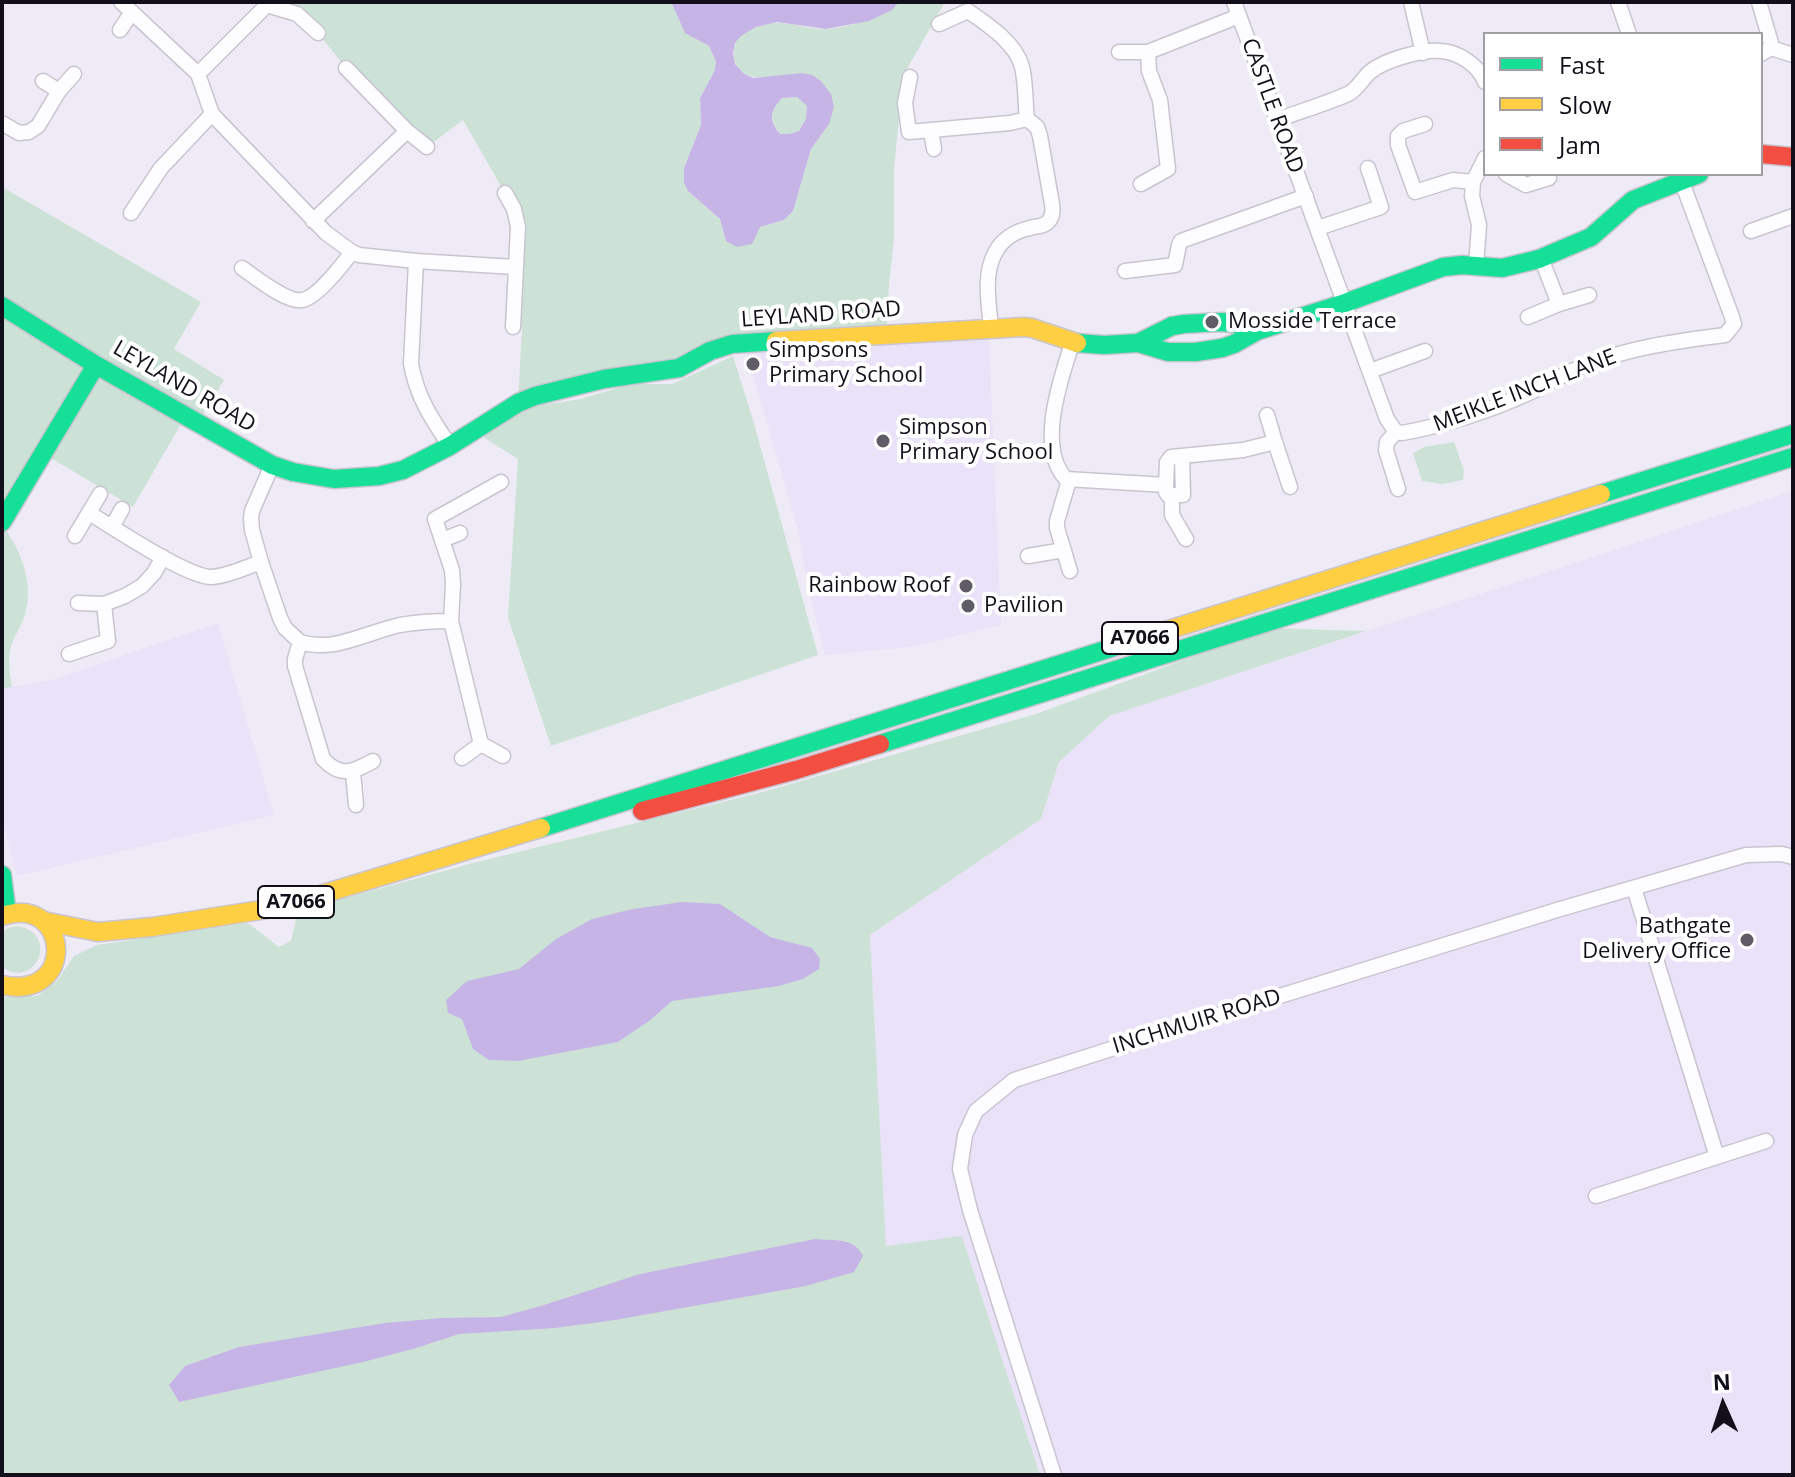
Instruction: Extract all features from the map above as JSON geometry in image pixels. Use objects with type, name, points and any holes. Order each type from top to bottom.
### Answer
[{"type":"main road","points":[[1763,154],[1793,157]]},
{"type":"main road","name":"LEYLAND ROAD","points":[[2,306],[96,365],[272,465],[314,476],[355,479],[403,470],[535,396],[604,379],[679,368],[710,351],[732,344],[1029,327],[1072,343],[1138,343],[1168,352],[1196,352],[1234,344],[1257,331],[1449,265],[1502,268],[1541,258],[1591,237],[1626,205],[1686,176]]},
{"type":"main road","name":"LEYLAND ROAD","points":[[1138,343],[1172,326],[1184,324],[1222,322],[1257,331]]},
{"type":"main road","points":[[2,522],[96,365]]},
{"type":"main road","name":"A7066","points":[[4,915],[19,912],[43,921],[98,932],[280,907],[488,845],[1793,434]]},
{"type":"main road","name":"A7066","points":[[488,845],[681,802],[796,770],[1793,457]]},
{"type":"main road","points":[[2,875],[4,915]]},
{"type":"main road","points":[[43,921],[51,930],[57,953]]},
{"type":"main road","name":"A7066","points":[[2,985],[9,989],[23,989],[36,985],[54,966],[57,953],[98,932]]},
{"type":"street","points":[[1411,2],[1423,53]]},
{"type":"street","points":[[1618,2],[1628,32]]},
{"type":"street","points":[[1759,2],[1771,43],[1766,51],[1793,55]]},
{"type":"street","points":[[198,74],[267,4],[297,14],[318,33]]},
{"type":"street","name":"CASTLE ROAD","points":[[1119,52],[1148,52],[1237,6],[1345,303]]},
{"type":"street","points":[[120,30],[127,7],[198,74],[212,114],[313,221],[352,252],[416,261],[515,267]]},
{"type":"street","points":[[939,24],[968,11],[985,22],[1014,51],[1023,69],[1027,119],[1037,127],[1040,136],[1053,212],[1043,226],[1017,232],[997,248],[990,262],[988,281],[991,328]]},
{"type":"street","points":[[1277,120],[1350,93],[1370,72],[1383,64],[1423,53],[1441,51],[1461,57],[1483,77]]},
{"type":"street","points":[[1141,184],[1168,169],[1160,100],[1149,71],[1148,52]]},
{"type":"street","points":[[346,68],[407,131],[427,147]]},
{"type":"street","points":[[2,123],[19,133],[29,132],[38,126],[59,91],[74,74]]},
{"type":"street","points":[[910,77],[905,103],[909,132],[1027,119]]},
{"type":"street","points":[[43,81],[59,91]]},
{"type":"street","points":[[131,213],[161,168],[212,114]]},
{"type":"street","points":[[1425,124],[1403,131],[1398,136],[1398,145],[1415,192],[1453,180],[1473,182]]},
{"type":"street","points":[[931,130],[934,149]]},
{"type":"street","points":[[313,221],[407,131]]},
{"type":"street","points":[[1476,266],[1479,225],[1472,196],[1473,182],[1483,163]]},
{"type":"street","points":[[1318,228],[1381,207],[1368,168]]},
{"type":"street","points":[[1510,176],[1526,185],[1549,178]]},
{"type":"street","name":"MEIKLE INCH LANE","points":[[1396,432],[1456,422],[1611,357],[1660,345],[1725,335],[1734,324],[1686,176]]},
{"type":"street","points":[[505,193],[514,209],[518,227],[513,327]]},
{"type":"street","name":"CASTLE ROAD","points":[[1125,271],[1175,265],[1181,241],[1306,196]]},
{"type":"street","points":[[140,199],[153,208]]},
{"type":"street","points":[[1751,231],[1793,216]]},
{"type":"street","points":[[242,268],[274,290],[302,301],[313,295],[352,252]]},
{"type":"street","points":[[1541,258],[1559,304]]},
{"type":"street","points":[[416,261],[411,364],[423,405],[450,446]]},
{"type":"street","points":[[1528,317],[1589,295]]},
{"type":"street","points":[[1345,303],[1387,419],[1396,432],[1387,442],[1386,450],[1398,489]]},
{"type":"street","points":[[1072,343],[1054,406],[1052,441],[1056,465],[1063,476],[1069,480],[1169,490]]},
{"type":"street","points":[[1370,371],[1425,351]]},
{"type":"street","points":[[1267,415],[1290,487]]},
{"type":"street","points":[[1186,539],[1168,520],[1168,460],[1171,457],[1243,450],[1275,442]]},
{"type":"street","points":[[272,465],[252,511],[252,530],[280,618],[285,628],[300,642],[331,645],[398,626],[425,621],[451,621]]},
{"type":"street","points":[[1069,480],[1057,528],[1070,571]]},
{"type":"street","points":[[501,482],[435,519],[452,570],[451,621],[481,744],[503,756]]},
{"type":"street","points":[[75,536],[100,494]]},
{"type":"street","points":[[112,527],[122,509]]},
{"type":"street","points":[[89,513],[200,576],[214,577],[261,562]]},
{"type":"street","points":[[442,540],[460,533]]},
{"type":"street","points":[[1028,556],[1064,550]]},
{"type":"street","points":[[78,603],[104,604],[125,596],[142,586],[163,557]]},
{"type":"street","points":[[69,654],[108,641],[104,604]]},
{"type":"street","points":[[300,642],[295,666],[323,759],[329,766],[353,772],[373,761]]},
{"type":"street","points":[[462,758],[481,744]]},
{"type":"street","points":[[353,772],[356,805]]},
{"type":"street","name":"INCHMUIR ROAD","points":[[1054,1475],[970,1210],[960,1169],[965,1135],[976,1111],[1014,1080],[1180,1027],[1746,855],[1782,854],[1793,857]]},
{"type":"street","points":[[1634,888],[1717,1157]]},
{"type":"street","points":[[1596,1196],[1766,1141]]},
{"type":"shaded area","points":[[671,2],[899,2],[892,10],[869,21],[826,29],[777,22],[756,27],[735,43],[735,64],[743,73],[753,78],[802,73],[812,75],[831,94],[834,107],[829,124],[811,149],[793,211],[784,220],[760,227],[752,244],[737,247],[726,241],[720,219],[688,191],[684,183],[684,168],[701,125],[700,98],[716,62],[709,46],[685,33]],"holes":[[[797,97],[807,106],[806,119],[799,131],[780,134],[772,116],[782,98]]]},
{"type":"shaded area","name":"Simpson Primary School","points":[[989,340],[1001,625],[911,647],[825,655],[807,584],[798,530],[746,351]]},
{"type":"shaded area","points":[[1793,491],[1793,1475],[1040,1475],[962,1236],[886,1247],[870,935],[1041,819],[1059,762],[1109,716]]},
{"type":"shaded area","points":[[218,623],[274,815],[17,876],[2,819],[2,688],[49,681]]},
{"type":"shaded area","points":[[682,902],[720,904],[770,937],[812,948],[820,959],[819,969],[803,979],[779,986],[672,1001],[618,1042],[518,1061],[489,1060],[473,1049],[462,1019],[448,1013],[446,1000],[467,981],[519,969],[556,939],[592,919]]},
{"type":"shaded area","points":[[815,1239],[843,1241],[859,1250],[863,1256],[854,1272],[806,1286],[615,1320],[555,1328],[459,1334],[363,1362],[179,1402],[169,1385],[185,1366],[239,1347],[385,1323],[501,1317],[640,1274]]},
{"type":"green space","points":[[267,2],[671,2],[685,32],[709,46],[716,62],[700,98],[701,125],[684,168],[688,191],[720,219],[726,241],[784,220],[793,211],[811,149],[829,124],[802,73],[761,77],[743,73],[734,57],[735,44],[740,37],[764,24],[784,23],[825,29],[854,24],[899,2],[945,2],[903,76],[894,169],[894,238],[887,334],[749,342],[518,403],[522,329],[513,327],[514,209],[463,120],[427,147],[346,68],[318,33]]},
{"type":"green space","points":[[797,97],[808,106],[806,119],[799,131],[780,134],[772,119],[773,111],[782,98]]},
{"type":"green space","points":[[2,187],[201,302],[174,349],[224,380],[198,423],[185,417],[133,507],[44,454],[2,521]]},
{"type":"green space","points":[[733,356],[818,655],[551,746],[508,618],[518,459],[483,437],[511,417],[537,406],[580,399],[631,384],[672,384]]},
{"type":"green space","points":[[1454,442],[1464,470],[1463,480],[1443,484],[1422,481],[1413,453],[1424,447]]},
{"type":"green space","points":[[2,525],[20,556],[28,590],[25,614],[10,648],[12,687],[2,688]]},
{"type":"green space","points":[[1271,628],[1366,631],[1109,716],[1059,762],[1041,819],[870,935],[886,1246],[962,1236],[1040,1475],[2,1475],[2,997],[37,996],[57,981],[74,956],[97,945],[248,923],[279,947],[291,941],[298,911],[473,863],[759,793],[1036,714]]},
{"type":"green space","points":[[17,926],[30,931],[41,948],[39,958],[25,972],[2,967],[2,932]]},
{"type":"traffic: fast","points":[[1138,343],[1168,352],[1222,348],[1257,331],[1443,267],[1502,268],[1539,259],[1591,237],[1633,200],[1694,176]]},
{"type":"traffic: fast","points":[[2,306],[96,365],[272,465],[334,479],[379,476],[403,470],[535,396],[604,379],[679,368],[710,351],[732,344],[776,341]]},
{"type":"traffic: fast","points":[[1077,343],[1138,343],[1172,326],[1184,324],[1222,322],[1257,331]]},
{"type":"traffic: fast","points":[[2,522],[96,365]]},
{"type":"traffic: fast","points":[[1601,494],[1793,434]]},
{"type":"traffic: fast","points":[[880,744],[1793,457]]},
{"type":"traffic: fast","points":[[541,828],[1146,637]]},
{"type":"traffic: fast","points":[[2,875],[7,914]]},
{"type":"traffic: slow","points":[[776,341],[1024,327],[1077,343]]},
{"type":"traffic: slow","points":[[1146,637],[1601,494]]},
{"type":"traffic: slow","points":[[43,921],[98,932],[280,907],[541,828]]},
{"type":"traffic: slow","points":[[2,916],[25,913],[41,919],[52,932],[56,948],[53,965],[44,978],[27,986],[2,985]]},
{"type":"traffic: jam","points":[[1763,154],[1793,157]]},
{"type":"traffic: jam","points":[[642,811],[880,744]]},
{"type":"place","name":"Mosside Terrace","points":[[1212,322]]},
{"type":"place","name":"Simpsons Primary School","points":[[753,364]]},
{"type":"place","name":"Simpson Primary School","points":[[883,441]]},
{"type":"place","name":"Rainbow Roof","points":[[966,586]]},
{"type":"place","name":"Pavilion","points":[[968,606]]},
{"type":"place","name":"Bathgate Delivery Office","points":[[1747,940]]}]
